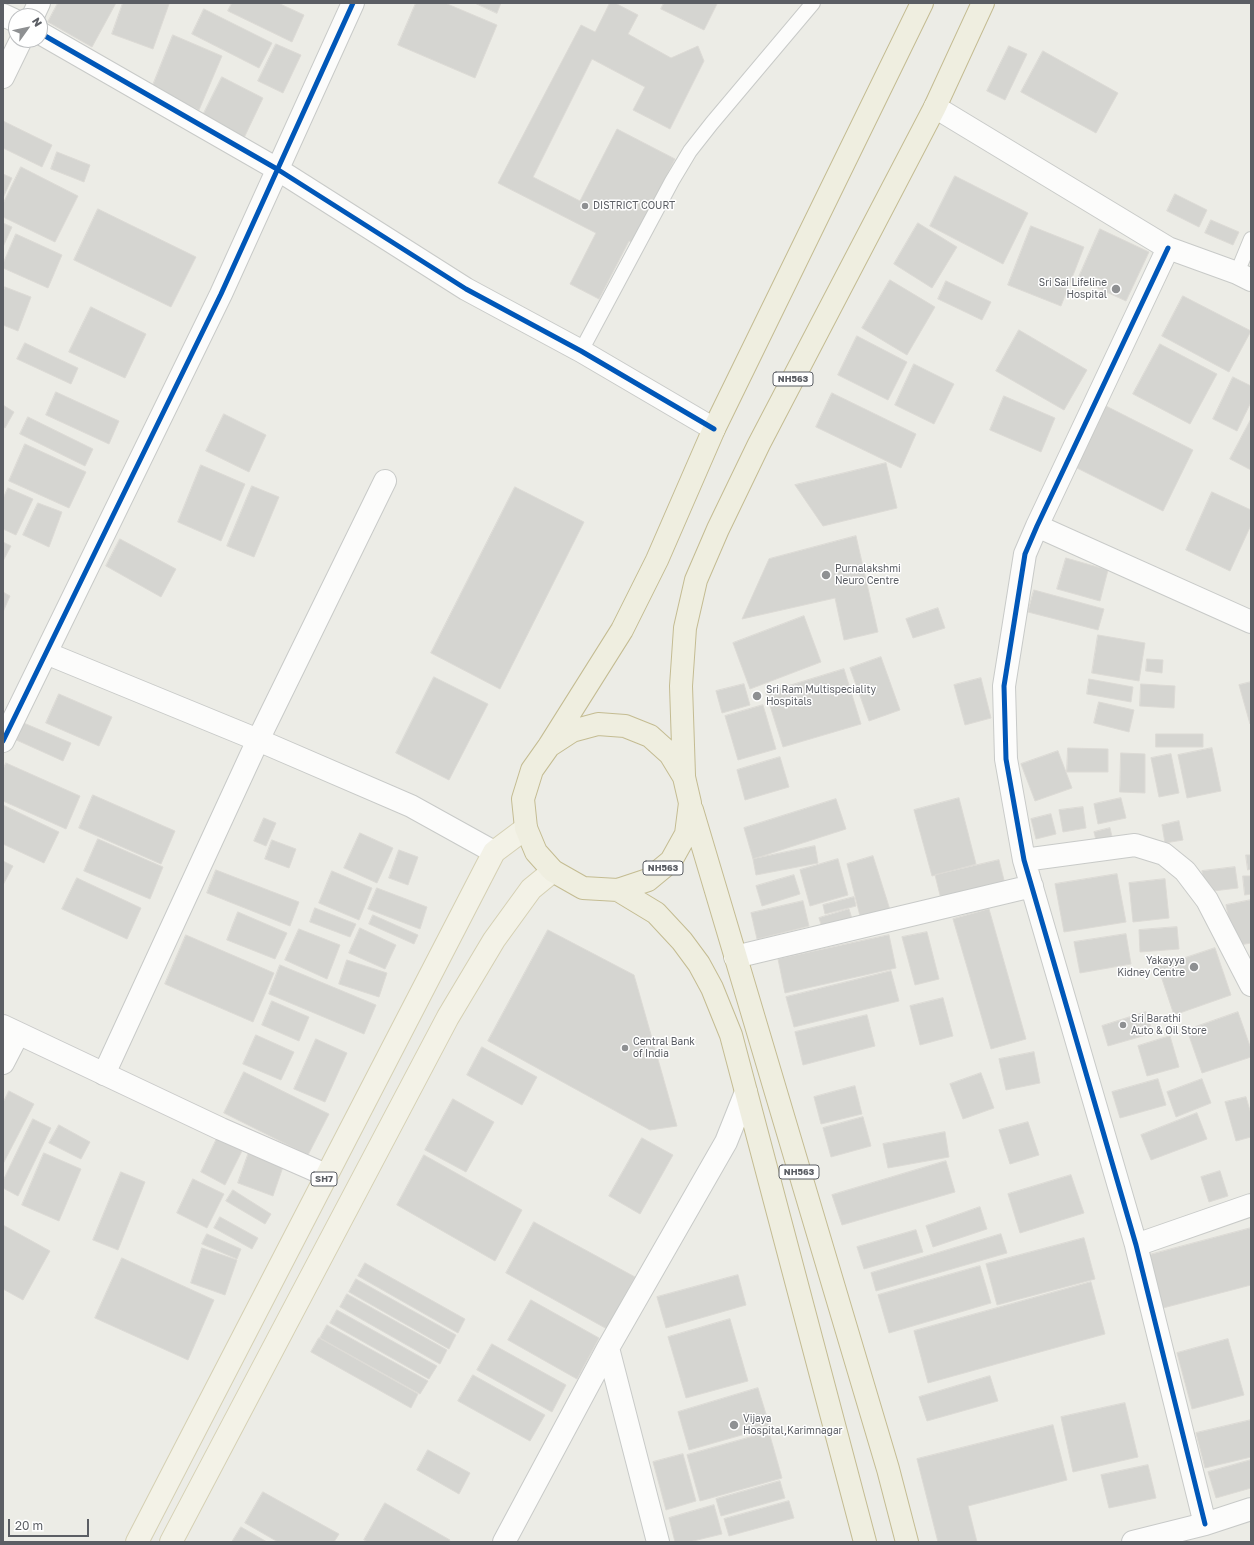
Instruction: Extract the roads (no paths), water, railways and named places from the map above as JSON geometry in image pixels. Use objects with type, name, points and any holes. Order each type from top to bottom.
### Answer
[{"type":"highway","name":"NH563","points":[[690,803],[686,834],[671,861],[648,880],[618,890],[583,888],[553,871],[536,852],[526,828],[523,798],[532,770],[550,746],[622,630],[657,560],[714,429],[922,3]]},
{"type":"highway","name":"NH563","points":[[907,1542],[888,1469],[690,803],[684,777],[681,686],[685,628],[696,580],[718,529],[759,444],[935,106],[983,3]]},
{"type":"highway","name":"NH563","points":[[550,746],[572,731],[598,724],[625,726],[650,736],[670,754],[684,777]]},
{"type":"highway","name":"NH563","points":[[618,890],[656,913],[682,940],[699,964],[712,988],[730,1035],[865,1542]]},
{"type":"main road","name":"SH7","points":[[137,1542],[494,852],[526,828]]},
{"type":"main road","points":[[171,1542],[448,1018],[494,940],[531,889],[553,871]]},
{"type":"street","points":[[3,741],[221,294],[353,3]]},
{"type":"street","points":[[48,38],[277,169],[466,289],[581,351],[714,429]]},
{"type":"street","points":[[3,77],[17,48]]},
{"type":"street","points":[[935,106],[1168,248],[1244,277]]},
{"type":"street","points":[[1168,248],[1025,554],[1004,686],[1006,759],[1024,860],[1136,1244],[1205,1524]]},
{"type":"street","points":[[104,1074],[258,740],[386,481]]},
{"type":"street","points":[[1037,526],[1251,622]]},
{"type":"street","points":[[46,653],[258,740],[411,806],[494,852]]},
{"type":"street","points":[[1024,860],[1135,845],[1164,854],[1185,871],[1207,900],[1251,985]]},
{"type":"street","points":[[735,957],[1032,886]]},
{"type":"street","points":[[3,1063],[10,1030],[221,1129],[326,1175]]},
{"type":"street","points":[[504,1542],[608,1348],[726,1142],[746,1092]]},
{"type":"street","points":[[1136,1244],[1251,1206]]},
{"type":"street","points":[[608,1348],[658,1542]]},
{"type":"street","points":[[1133,1542],[1205,1524],[1251,1509]]},
{"type":"lane","points":[[581,351],[672,181],[690,151],[813,3]]},
{"type":"lane","points":[[1244,277],[1251,239]]},
{"type":"place","name":"DISTRICT COURT","points":[[585,206]]},
{"type":"place","name":"Sri Sai Lifeline Hospital","points":[[1116,289]]},
{"type":"place","name":"Purnalakshmi Neuro Centre","points":[[826,575]]},
{"type":"place","name":"Sri Ram Multispeciality Hospitals","points":[[757,696]]},
{"type":"place","name":"Yakayya Kidney Centre","points":[[1194,967]]},
{"type":"place","name":"Sri Barathi Auto & Oil Store","points":[[1123,1025]]},
{"type":"place","name":"Central Bank of India","points":[[625,1048]]},
{"type":"place","name":"Vijaya Hospital,Karimnagar","points":[[734,1425]]}]
